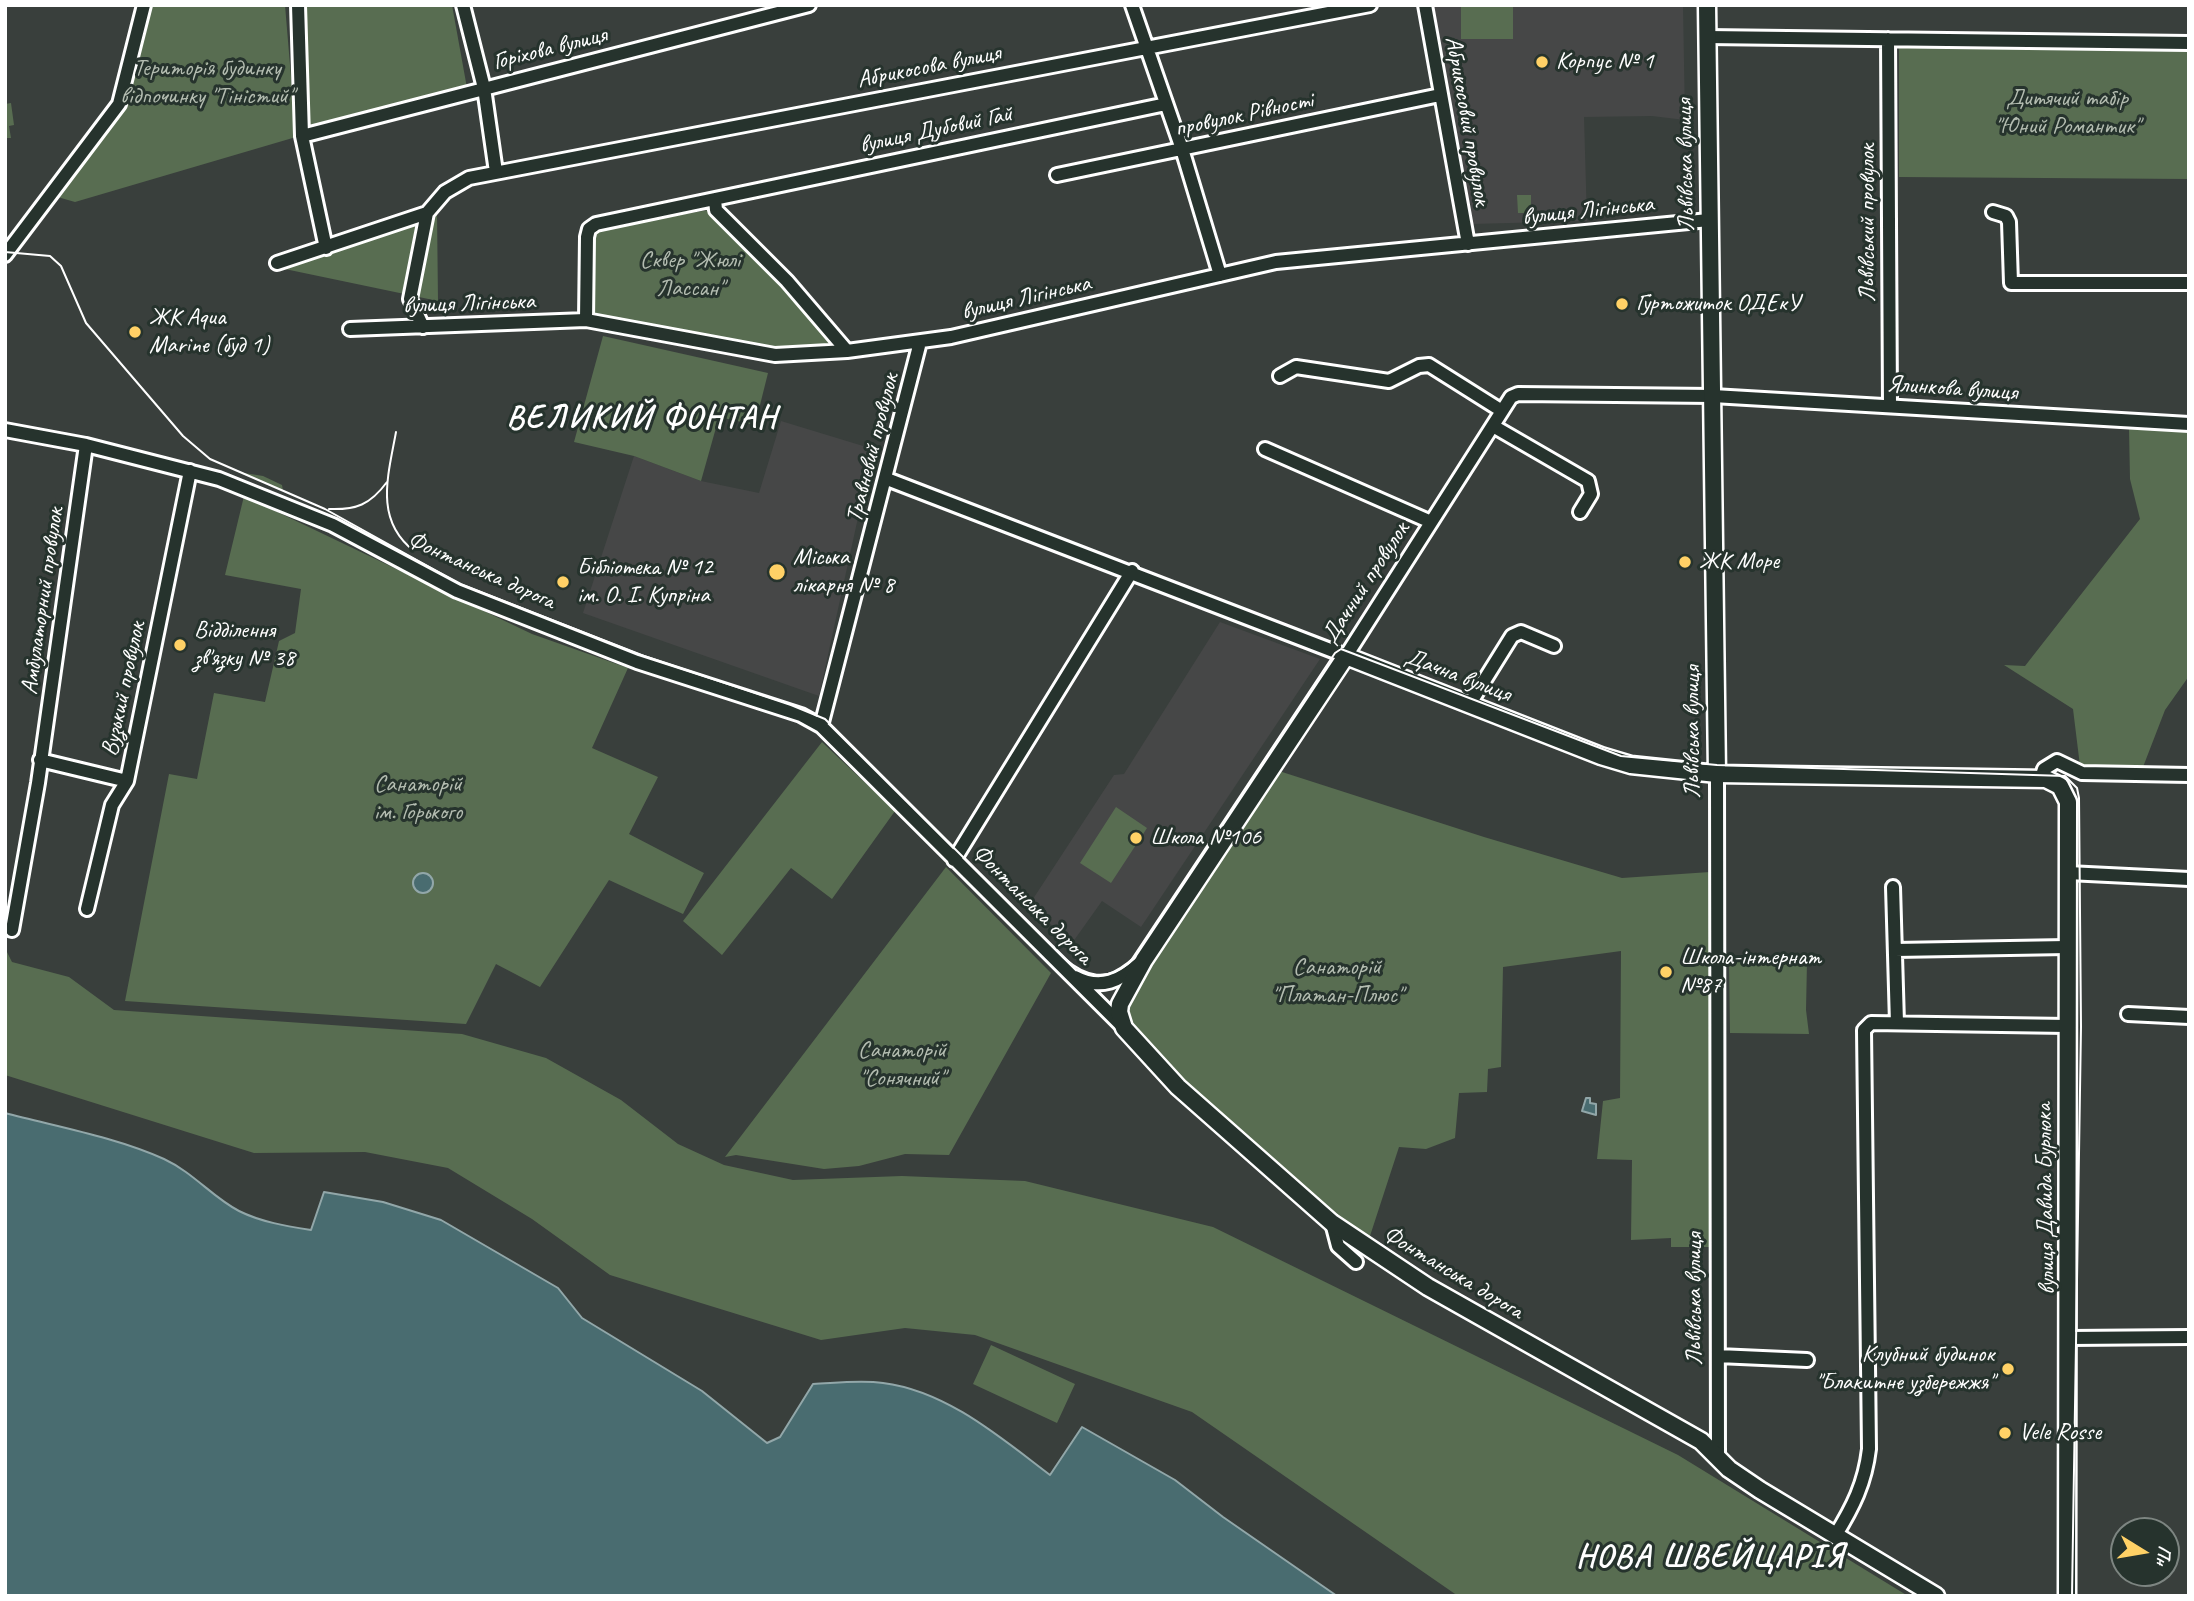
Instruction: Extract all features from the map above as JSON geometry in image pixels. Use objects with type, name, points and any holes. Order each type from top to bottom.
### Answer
[{"type":"main road","name":"Львівська вулиця","points":[[1707,5],[1717,774]]},
{"type":"main road","name":"Дачна вулиця","points":[[1346,656],[1631,765],[1717,774],[2041,779]]},
{"type":"main road","name":"Дачний провулок","points":[[1124,1028],[1119,1012],[1121,1004],[1144,960],[1346,656]]},
{"type":"main road","name":"вулиця Давида Бурлюка","points":[[2041,779],[2060,786],[2068,802],[2070,1338],[2067,1596]]},
{"type":"main road","name":"Фонтанська дорога","points":[[1124,1028],[1178,1087],[1332,1223],[1428,1287],[1701,1441],[1750,1484],[1936,1596]]},
{"type":"street","points":[[5,255],[119,104],[144,5]]},
{"type":"street","points":[[298,5],[302,136],[326,248]]},
{"type":"street","points":[[463,5],[484,88],[496,172]]},
{"type":"street","name":"Горіхова вулиця","points":[[302,136],[809,5]]},
{"type":"street","points":[[1132,5],[1182,149],[1220,275]]},
{"type":"street","name":"Абрикосова вулиця","points":[[427,213],[445,192],[469,178],[496,172],[1370,5]]},
{"type":"street","name":"Абрикосовий провулок","points":[[1424,5],[1468,244]]},
{"type":"street","points":[[1707,37],[2189,43]]},
{"type":"street","name":"Львівський провулок","points":[[1888,39],[1891,406]]},
{"type":"street","name":"провулок Рівності","points":[[1056,175],[1440,95]]},
{"type":"street","name":"вулиця Дубовий Гай","points":[[586,320],[587,237],[592,226],[715,200],[720,196],[1166,104]]},
{"type":"street","points":[[715,200],[716,210],[787,281],[846,351]]},
{"type":"street","points":[[1993,212],[2006,216],[2009,222],[2011,283],[2189,283]]},
{"type":"street","points":[[277,263],[427,213]]},
{"type":"street","points":[[423,327],[410,299],[427,213]]},
{"type":"street","name":"вулиця Лігінська","points":[[350,329],[586,320],[775,355],[846,351],[920,342],[1276,262],[1709,220]]},
{"type":"street","name":"Травневий провулок","points":[[821,726],[887,479],[920,342]]},
{"type":"street","points":[[1280,376],[1296,367],[1389,381],[1419,366],[1429,365],[1502,411]]},
{"type":"street","name":"Дачний провулок","points":[[1346,656],[1511,397],[1518,394],[1713,396]]},
{"type":"street","name":"Ялинкова вулиця","points":[[1713,396],[2189,424]]},
{"type":"street","points":[[1493,426],[1588,481],[1591,494],[1580,512]]},
{"type":"street","name":"Фонтанська дорога","points":[[5,430],[86,445],[190,471],[289,505],[457,591],[636,662],[778,705],[821,726],[1124,1028]]},
{"type":"street","name":"Амбулаторний провулок","points":[[12,930],[86,445]]},
{"type":"street","points":[[1265,449],[1432,522]]},
{"type":"street","name":"Вузький провулок","points":[[86,909],[112,805],[127,781],[190,471]]},
{"type":"street","name":"Дачна вулиця","points":[[887,479],[1132,571],[1346,656]]},
{"type":"street","points":[[954,860],[1132,571]]},
{"type":"street","points":[[1469,705],[1512,636],[1521,632],[1554,646]]},
{"type":"street","points":[[40,760],[127,781]]},
{"type":"street","points":[[2041,779],[2044,769],[2057,761],[2082,773],[2189,775]]},
{"type":"street","name":"Львівська вулиця","points":[[1717,774],[1718,1458]]},
{"type":"street","points":[[2068,873],[2189,879]]},
{"type":"street","points":[[1893,887],[1897,1023]]},
{"type":"street","points":[[1895,950],[2067,947]]},
{"type":"street","name":"Дачний провулок","points":[[1069,974],[1083,981],[1103,984],[1124,977],[1144,960]]},
{"type":"street","points":[[2127,1014],[2189,1017]]},
{"type":"street","points":[[1835,1536],[1857,1501],[1866,1475],[1869,1449],[1863,1034],[1871,1023],[2067,1026]]},
{"type":"street","points":[[1332,1223],[1338,1246],[1356,1262]]},
{"type":"street","points":[[2070,1338],[2189,1337]]},
{"type":"street","points":[[1718,1356],[1807,1360]]},
{"type":"shaded area","points":[[1432,5],[1683,5],[1685,120],[1652,116],[1584,117],[1587,221],[1471,224]]},
{"type":"shaded area","name":"Міська лікарня № 8","points":[[781,421],[873,449],[819,696],[583,613],[634,456],[701,481],[759,493]]},
{"type":"shaded area","name":"Школа №106","points":[[1220,622],[1320,659],[1141,927],[1102,901],[1070,946],[1031,902],[1114,775],[1124,774]]},
{"type":"green space","name":"Територія будинку відпочинку \"Тіністий\"","points":[[146,5],[285,5],[296,137],[75,202],[54,196],[122,106]]},
{"type":"green space","points":[[300,5],[452,5],[467,88],[305,132]]},
{"type":"green space","points":[[1461,5],[1513,5],[1513,39],[1461,39]]},
{"type":"green space","name":"Дитячий табір \"Юний Романтик\"","points":[[1899,45],[2189,50],[2189,179],[1899,177]]},
{"type":"green space","points":[[11,103],[14,125],[9,126],[11,138],[5,138],[5,104]]},
{"type":"green space","points":[[1517,195],[1531,195],[1531,213],[1518,213]]},
{"type":"green space","name":"Сквер \"Жюлі Лассан\"","points":[[714,209],[846,349],[776,353],[591,319],[587,231]]},
{"type":"green space","points":[[437,212],[438,301],[280,268]]},
{"type":"green space","points":[[603,336],[768,373],[755,425],[719,417],[701,481],[634,456],[574,442]]},
{"type":"green space","points":[[2129,428],[2189,428],[2189,676],[2165,710],[2143,767],[2080,766],[2073,709],[2004,665],[2025,666],[2140,519],[2130,479]]},
{"type":"green space","points":[[238,472],[263,476],[282,485],[283,491]]},
{"type":"green space","name":"Cанаторій ім. Горького","points":[[244,496],[532,634],[628,668],[592,748],[658,777],[629,834],[704,873],[683,914],[609,880],[540,987],[496,964],[466,1024],[125,1001],[169,774],[197,779],[214,693],[265,702],[279,641],[295,633],[301,589],[225,575]]},
{"type":"green space","points":[[822,742],[895,811],[832,899],[791,868],[722,955],[683,921]]},
{"type":"green space","name":"Санаторій \"Платан-Плюс\"","points":[[1279,771],[1622,878],[1710,872],[1712,1247],[1671,1247],[1671,1238],[1631,1240],[1632,1160],[1597,1159],[1603,1101],[1620,1098],[1621,951],[1503,967],[1501,1067],[1488,1069],[1487,1092],[1459,1093],[1455,1138],[1426,1149],[1399,1147],[1369,1239],[1355,1232],[1186,1085],[1124,1018],[1126,1003]]},
{"type":"green space","points":[[1116,807],[1147,828],[1111,883],[1080,863]]},
{"type":"green space","name":"Санаторій \"Сонячний\"","points":[[946,867],[1051,973],[949,1155],[905,1154],[859,1166],[824,1169],[736,1155],[725,1157]]},
{"type":"green space","points":[[5,948],[12,962],[69,977],[114,1010],[462,1034],[546,1058],[621,1100],[678,1144],[724,1165],[793,1180],[902,1176],[1025,1181],[1213,1227],[1678,1455],[1908,1596],[1458,1596],[1192,1412],[975,1335],[905,1328],[821,1340],[610,1275],[532,1219],[448,1168],[365,1152],[254,1153],[5,1075]]},
{"type":"green space","points":[[1729,961],[1807,962],[1806,1010],[1809,1034],[1730,1033]]},
{"type":"green space","points":[[991,1345],[1075,1384],[1057,1423],[973,1384]]},
{"type":"water","points":[[423,873],[430,876],[433,883],[430,890],[423,893],[416,890],[413,883],[416,876]]},
{"type":"water","points":[[1586,1098],[1590,1098],[1590,1103],[1596,1104],[1596,1115],[1582,1111]]},
{"type":"water","points":[[5,1113],[106,1138],[145,1151],[175,1165],[239,1211],[274,1223],[311,1230],[324,1192],[383,1202],[441,1220],[558,1288],[582,1318],[702,1391],[767,1443],[780,1437],[813,1384],[848,1382],[883,1383],[907,1388],[951,1406],[972,1418],[1050,1475],[1082,1427],[1175,1480],[1223,1517],[1337,1596],[5,1596]]},
{"type":"tram line","points":[[5,252],[50,256],[61,266],[86,323],[183,436],[210,459],[325,509],[460,584],[644,656],[825,719],[1064,958],[1088,973],[1105,975],[1130,962],[1335,653],[1341,649],[1621,756],[1717,765],[2065,776],[2077,788],[2079,798],[2081,1027],[2072,1596]]},
{"type":"tram line","points":[[396,432],[388,481],[389,511],[393,526],[401,539],[414,551]]},
{"type":"tram line","points":[[329,509],[362,504],[375,496],[387,482]]},
{"type":"place","name":"Корпус № 1","points":[[1542,62]]},
{"type":"place","name":"Гуртожиток ОДЕкУ","points":[[1622,304]]},
{"type":"place","name":"ЖК Aqua Marine (буд 1)","points":[[135,332]]},
{"type":"place","name":"ЖК Море","points":[[1685,562]]},
{"type":"place","name":"Міська лікарня № 8","points":[[777,572]]},
{"type":"place","name":"Бібліотека № 12 ім. О. І. Купріна","points":[[563,582]]},
{"type":"place","name":"Відділення зв'язку № 38","points":[[180,645]]},
{"type":"place","name":"Школа №106","points":[[1136,838]]},
{"type":"place","name":"Школа-інтернат №87","points":[[1666,972]]},
{"type":"place","name":"Клубний будинок \"Блакитне узбережжя\"","points":[[2008,1369]]},
{"type":"place","name":"Vele Rosse","points":[[2005,1433]]},
{"type":"district","name":"ВЕЛИКИЙ ФОНТАН","points":[[642,419]]},
{"type":"district","name":"НОВА ШВЕЙЦАРІЯ","points":[[1711,1558]]}]
